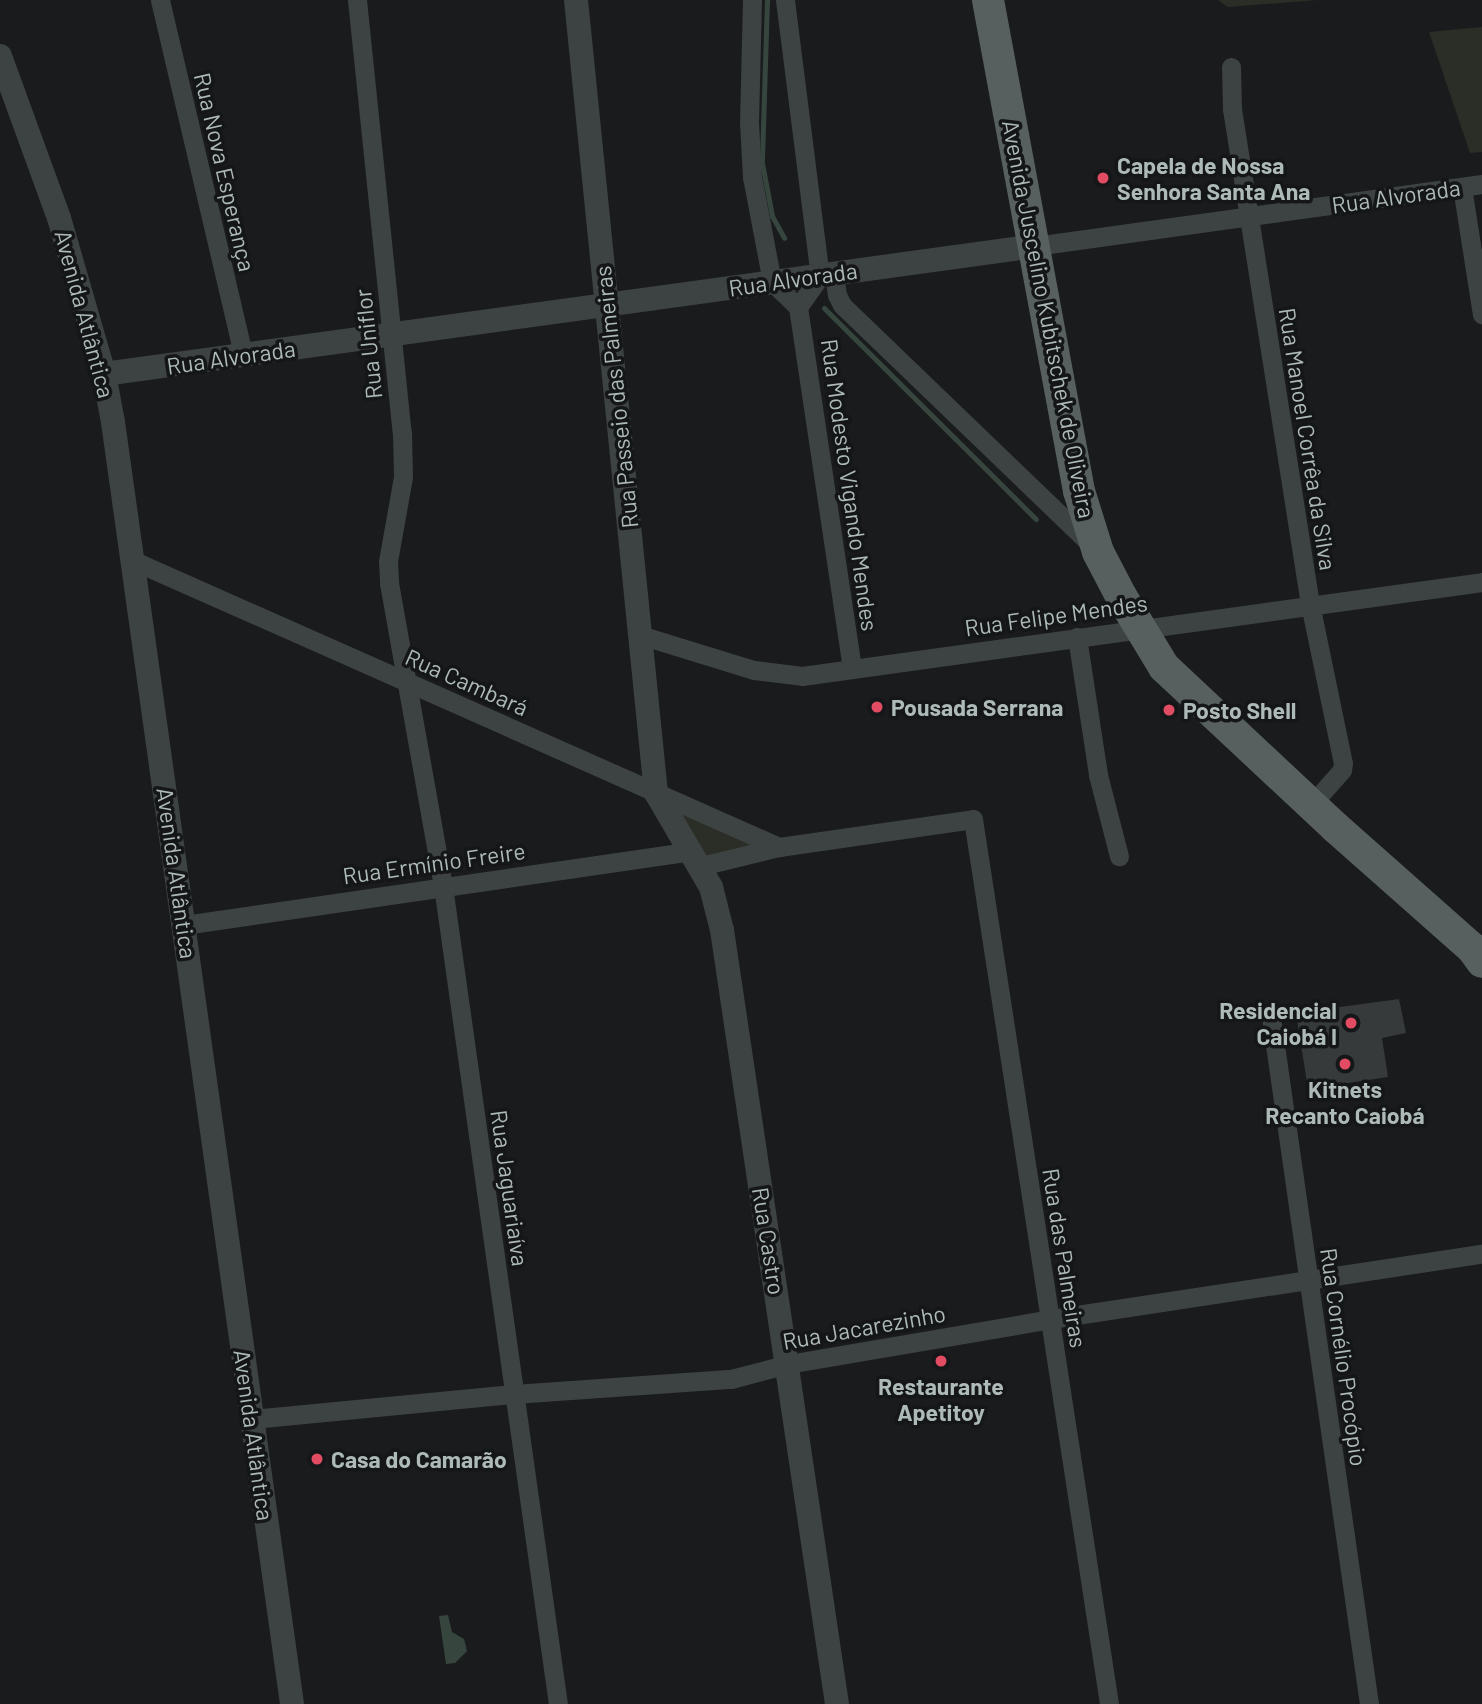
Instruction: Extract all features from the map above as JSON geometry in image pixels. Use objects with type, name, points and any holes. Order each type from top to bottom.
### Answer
[{"type":"main road","name":"Avenida Juscelino Kubitschek de Oliveira","points":[[988,0],[1079,491],[1098,552],[1164,667],[1311,805],[1479,954]]},
{"type":"street","name":"Rua Nova Esperança","points":[[160,0],[243,355]]},
{"type":"street","name":"Rua Uniflor","points":[[357,0],[404,454],[388,561],[404,681]]},
{"type":"street","name":"Rua Passeio das Palmeiras","points":[[576,0],[656,793]]},
{"type":"street","points":[[752,0],[750,152],[755,198],[772,282],[799,307],[827,274]]},
{"type":"street","points":[[785,0],[827,274],[842,305],[1098,552]]},
{"type":"street","name":"Avenida Atlântica","points":[[0,57],[59,218],[104,374],[134,561],[292,1704]]},
{"type":"street","name":"Rua Manoel Corrêa da Silva","points":[[1231,67],[1232,108],[1310,604],[1343,763],[1342,770],[1311,805]]},
{"type":"street","name":"Rua Alvorada","points":[[104,374],[1482,184]]},
{"type":"street","points":[[1462,187],[1482,314]]},
{"type":"street","name":"Rua Modesto Vigando Mendes","points":[[799,307],[852,669]]},
{"type":"street","name":"Rua Cambará","points":[[134,561],[779,848]]},
{"type":"street","name":"Rua Felipe Mendes","points":[[640,635],[777,675],[802,676],[1482,582]]},
{"type":"street","points":[[1077,637],[1098,775],[1119,856]]},
{"type":"street","name":"Rua Jaguariaíva","points":[[404,681],[443,886],[558,1704]]},
{"type":"street","name":"Rua Castro","points":[[656,793],[696,858],[718,906],[837,1704]]},
{"type":"street","name":"Rua Ermínio Freire","points":[[184,925],[443,886],[779,848],[973,819]]},
{"type":"street","name":"Rua das Palmeiras","points":[[973,819],[1109,1704]]},
{"type":"street","name":"Rua Cornélio Procópio","points":[[1270,1017],[1369,1704]]},
{"type":"street","name":"Rua Jacarezinho","points":[[251,1419],[514,1394],[731,1379],[788,1364],[1050,1319],[1482,1254]]},
{"type":"shaded area","points":[[1218,0],[1318,0],[1228,7]]},
{"type":"shaded area","points":[[1482,27],[1482,152],[1470,153],[1429,32]]},
{"type":"shaded area","points":[[676,809],[753,846],[705,857]]},
{"type":"shaded area","points":[[448,1615],[452,1632],[464,1639],[467,1651],[455,1663],[446,1664],[439,1616]]},
{"type":"building","points":[[1399,999],[1406,1033],[1382,1038],[1388,1077],[1308,1089],[1296,1013]]},
{"type":"waterway","points":[[767,0],[762,163],[772,216],[784,238]]},
{"type":"waterway","points":[[824,308],[1036,519]]},
{"type":"place","name":"Capela de Nossa Senhora Santa Ana","points":[[1103,178]]},
{"type":"place","name":"Pousada Serrana","points":[[877,707]]},
{"type":"place","name":"Posto Shell","points":[[1169,710]]},
{"type":"place","name":"Residencial Caiobá I","points":[[1351,1023]]},
{"type":"place","name":"Kitnets Recanto Caiobá","points":[[1345,1064]]},
{"type":"place","name":"Restaurante Apetitoy","points":[[941,1361]]},
{"type":"place","name":"Casa do Camarão","points":[[317,1459]]}]
